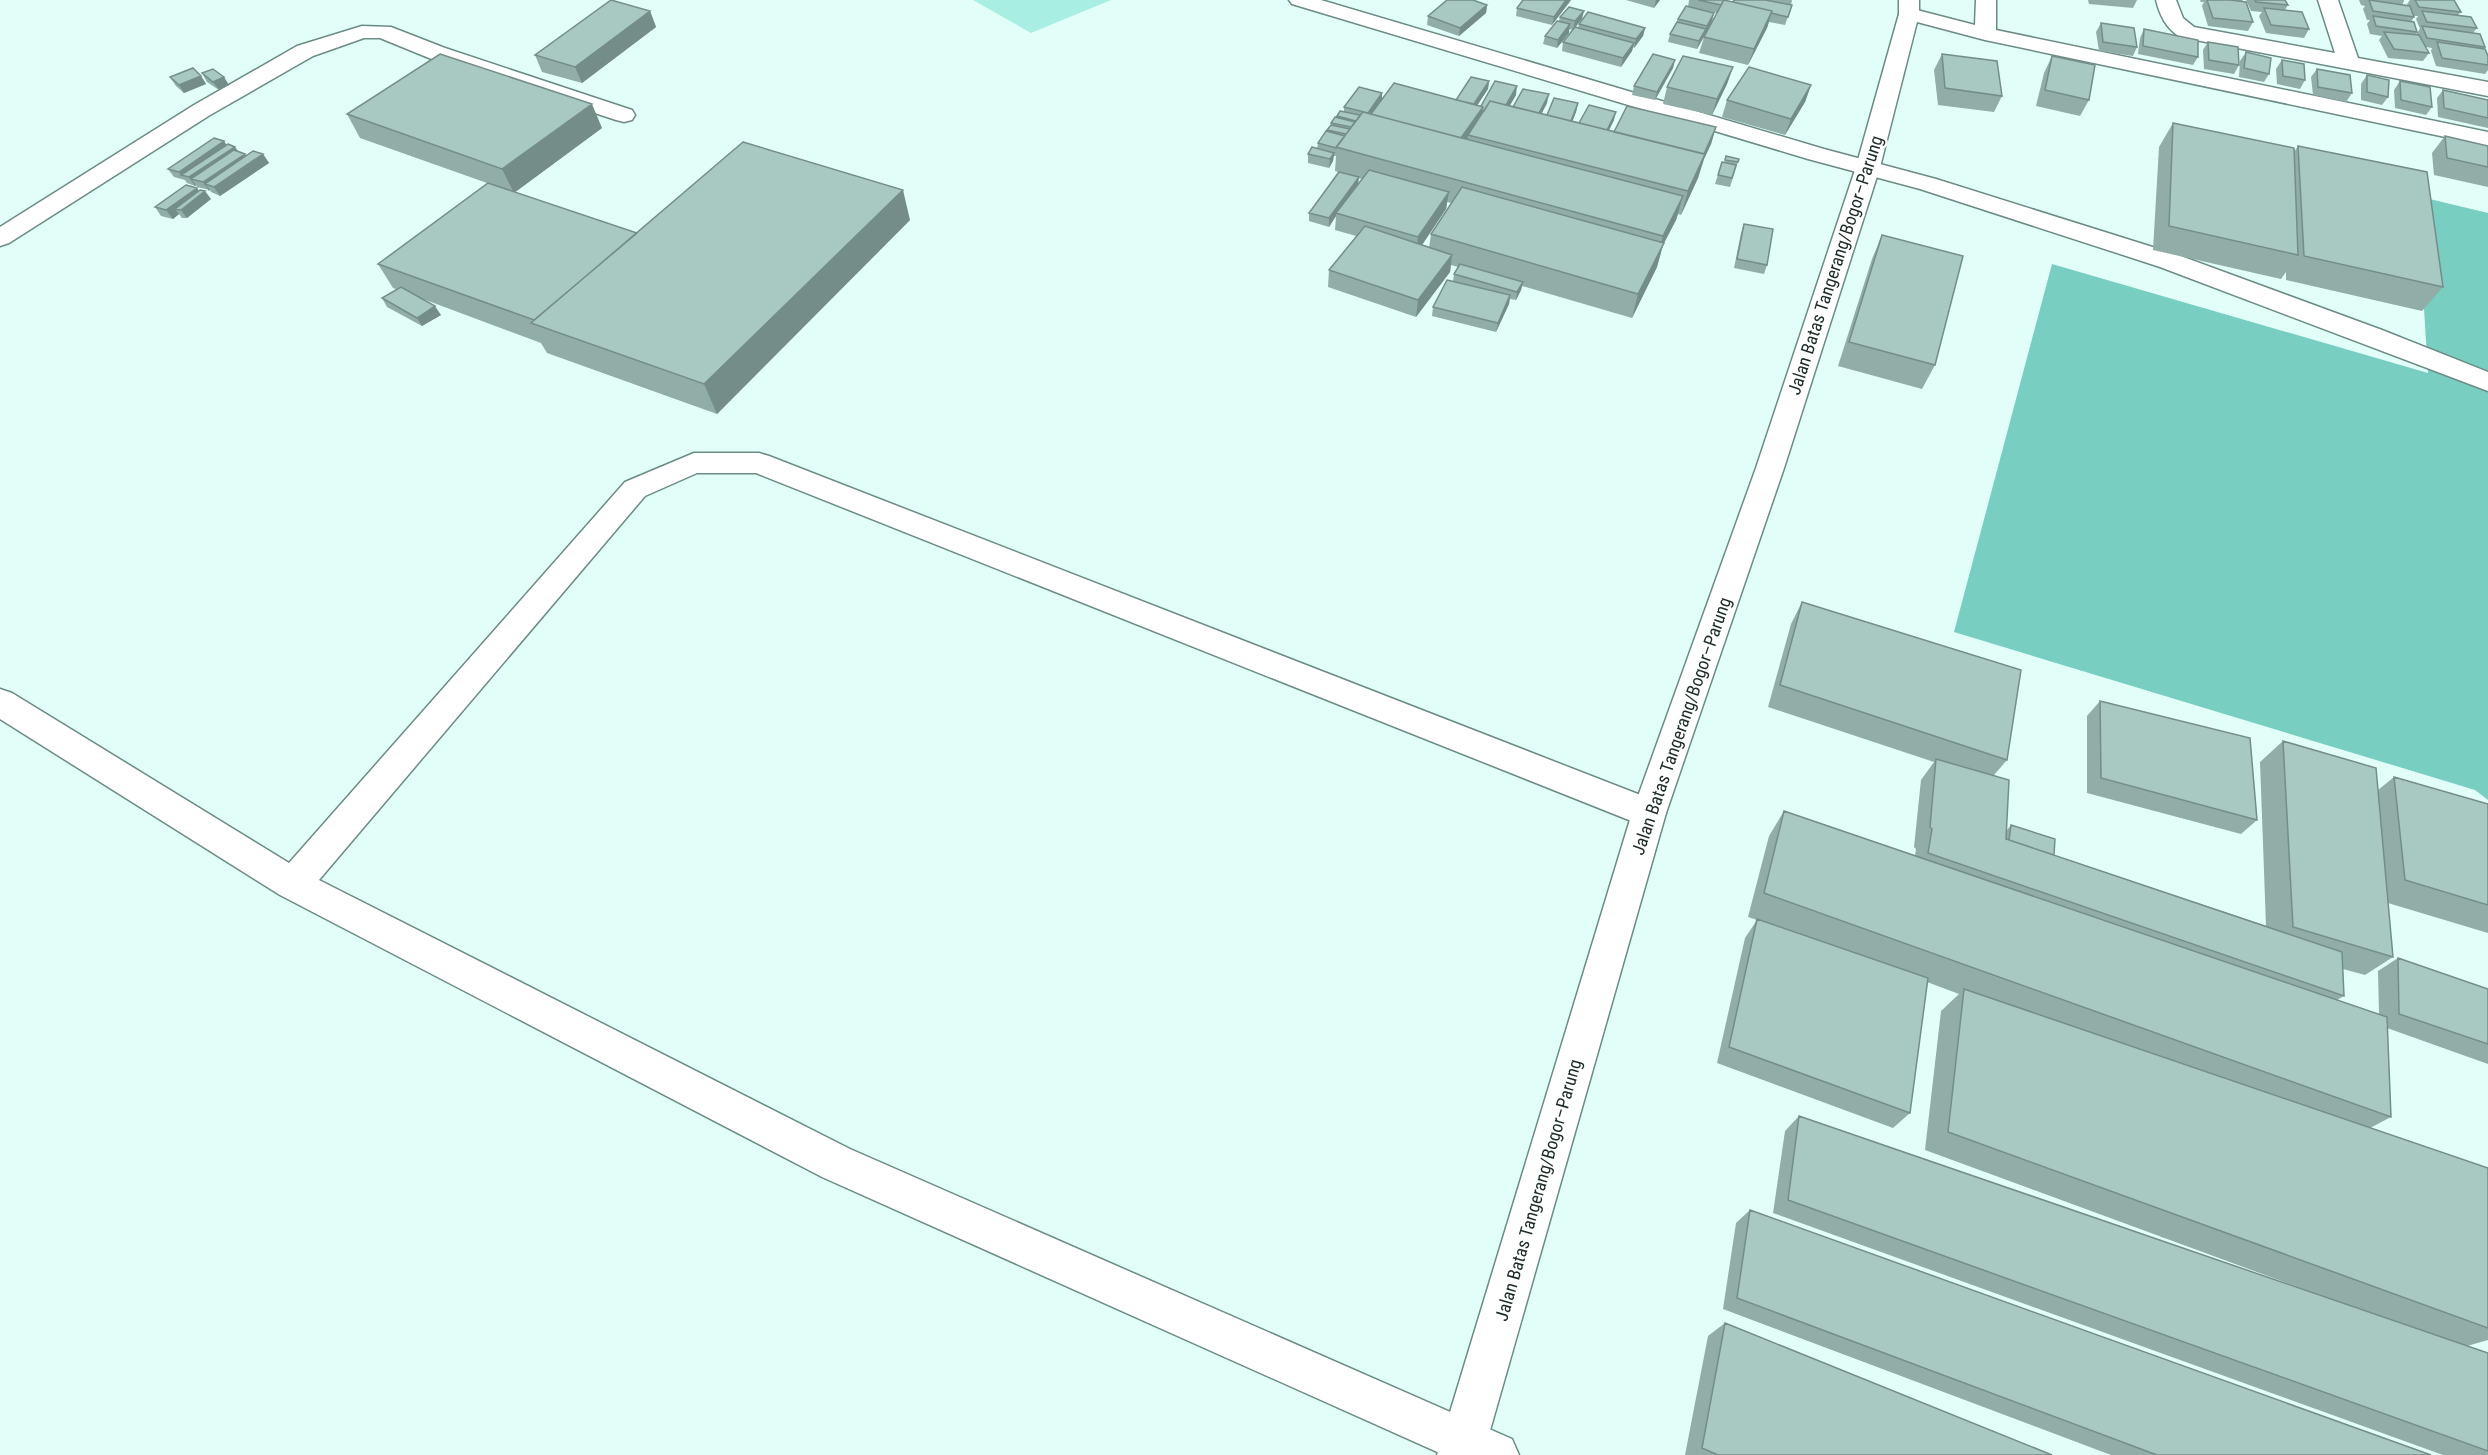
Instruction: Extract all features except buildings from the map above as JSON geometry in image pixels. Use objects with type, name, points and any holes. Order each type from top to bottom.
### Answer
[{"type":"street","points":[[1299,0],[1642,103],[1928,184],[2190,268],[2488,382]]},
{"type":"street","points":[[1985,34],[1986,0]]},
{"type":"street","points":[[2166,0],[2170,18],[2175,25],[2187,32],[2488,89]]},
{"type":"street","points":[[2328,0],[2349,63]]},
{"type":"street","points":[[1909,7],[1985,34],[2488,139]]},
{"type":"street","name":"Jalan Batas Tangerang/Bogor–Parung","points":[[1474,1450],[1649,813],[1770,468],[1868,167],[1909,7]]},
{"type":"street","points":[[0,238],[183,122],[304,51],[362,32],[383,32],[437,53],[624,115]]},
{"type":"street","points":[[293,884],[635,489],[693,463],[759,463],[1649,813]]},
{"type":"street","points":[[0,702],[293,884],[836,1163],[1474,1450]]},
{"type":"green space","points":[[973,0],[1111,0],[1031,33]]},
{"type":"green space","points":[[2417,196],[2488,213],[2488,800],[2475,790],[1954,632],[2052,264],[2428,373]]}]
